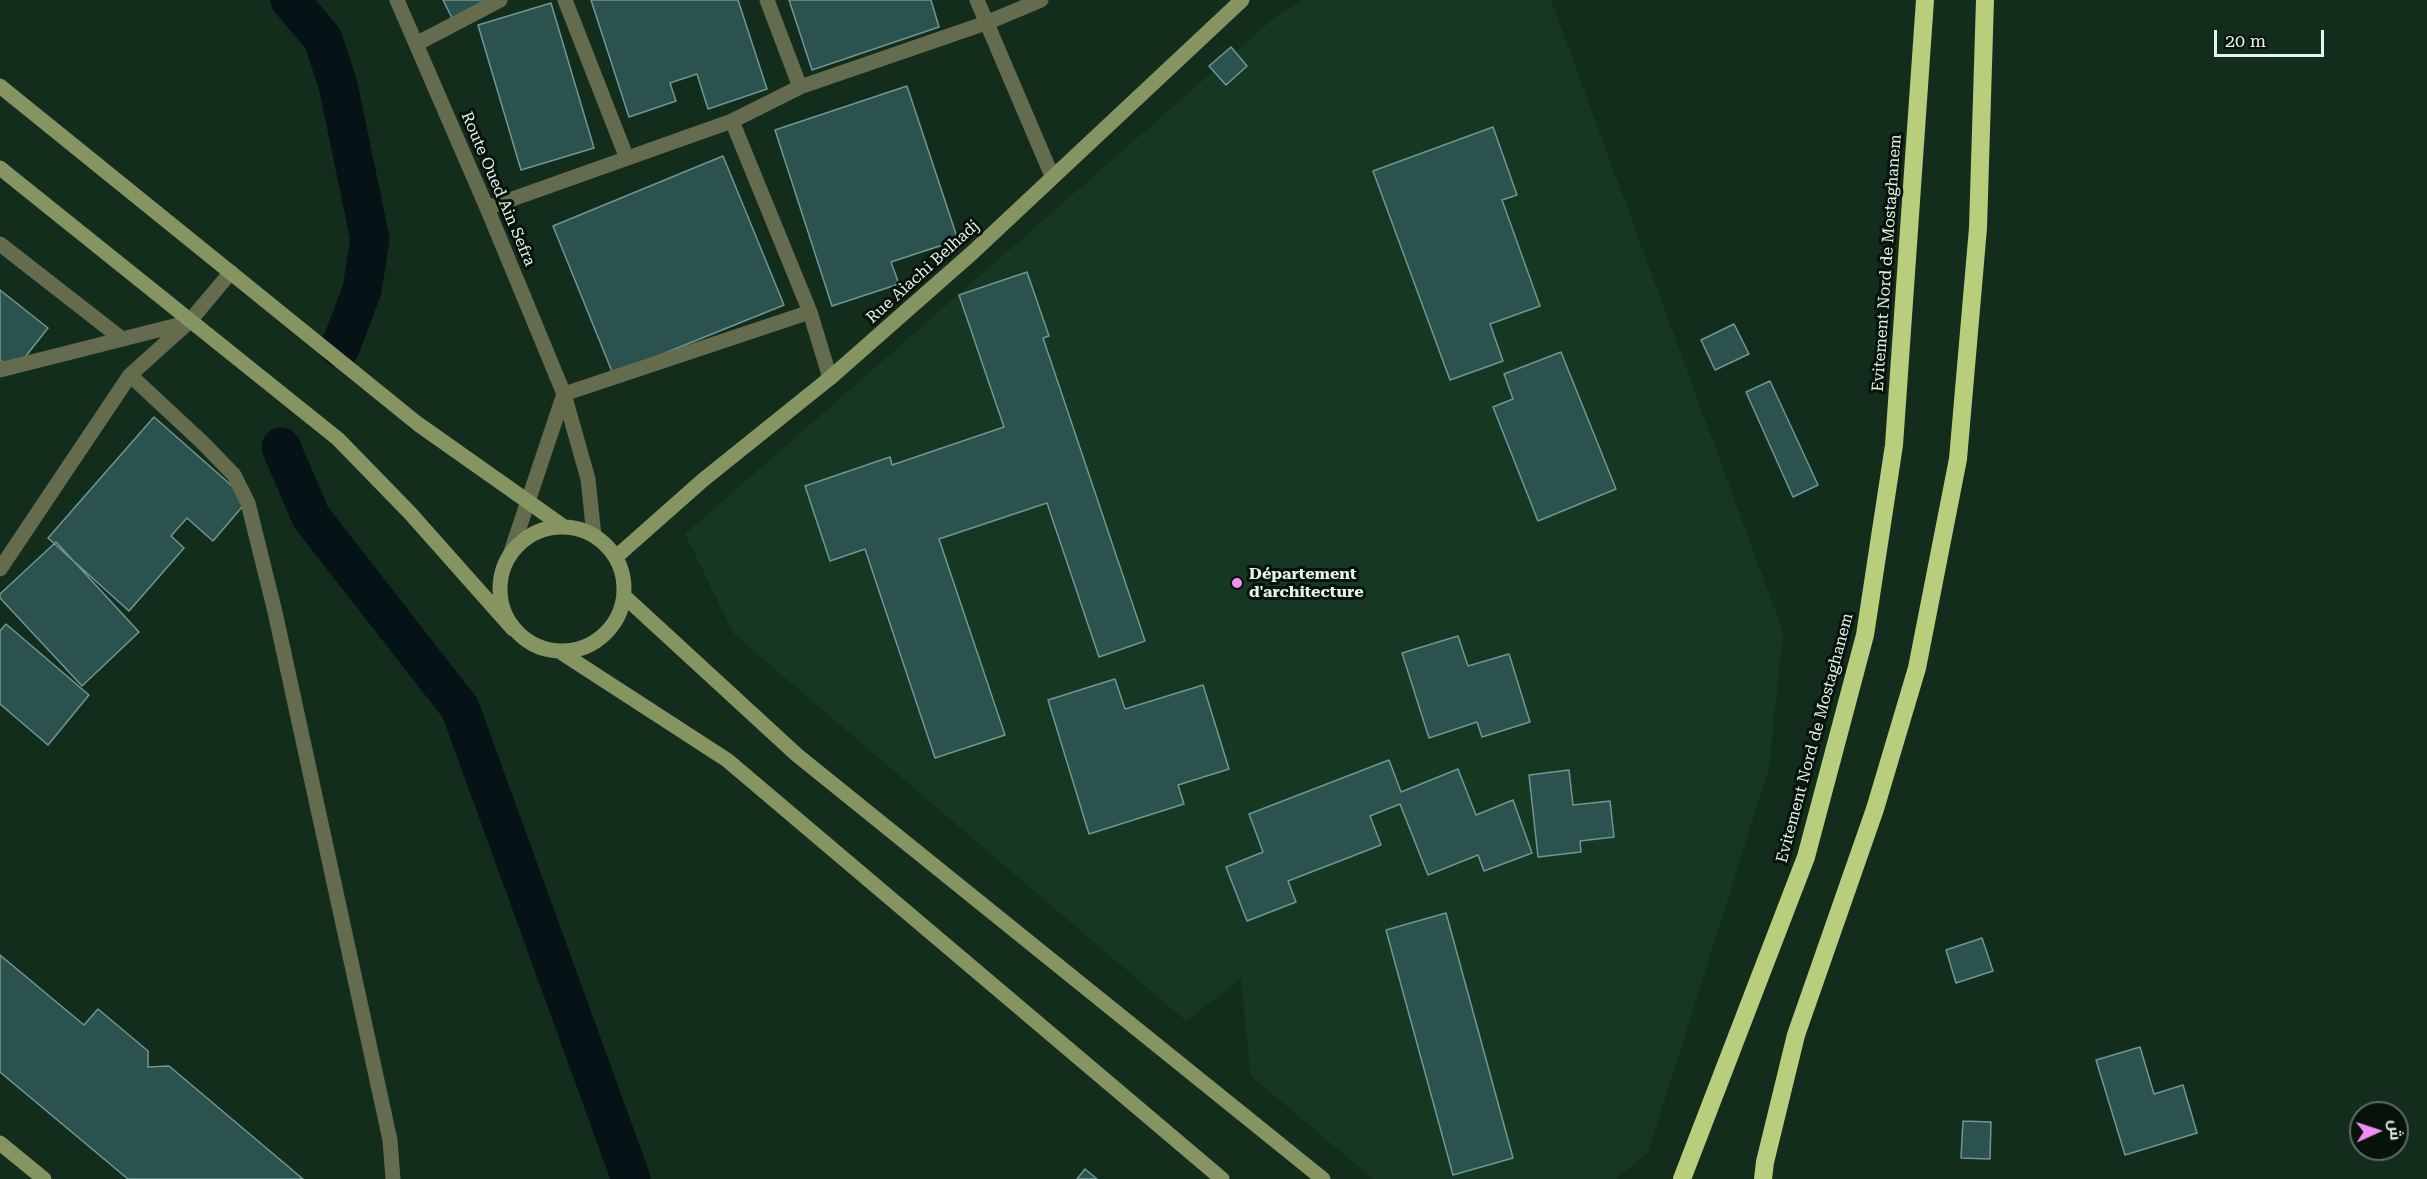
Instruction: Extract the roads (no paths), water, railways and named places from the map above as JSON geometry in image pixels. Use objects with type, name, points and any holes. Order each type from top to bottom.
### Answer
[{"type":"highway","name":"Evitement Nord de Mostaghanem","points":[[1682,1179],[1806,857],[1865,635],[1894,444],[1925,0]]},
{"type":"highway","points":[[1763,1179],[1765,1162],[1796,1035],[1875,809],[1917,668],[1958,459],[1978,228],[1985,0]]},
{"type":"main road","name":"Rue Aiachi Belhadj","points":[[616,557],[703,480],[830,378],[972,253],[1242,0]]},
{"type":"main road","points":[[0,86],[418,424],[564,527]]},
{"type":"main road","points":[[0,168],[189,322],[338,439],[410,513],[513,629],[526,642],[543,650],[562,653],[580,650],[604,636],[620,614],[624,596],[623,576],[616,557],[594,536],[580,529],[564,527],[543,529],[524,539],[510,555],[501,573],[500,592],[504,612],[513,629]]},
{"type":"main road","points":[[624,596],[797,755],[1323,1179]]},
{"type":"main road","points":[[562,653],[727,760],[1222,1179]]},
{"type":"main road","points":[[0,1143],[45,1179]]},
{"type":"street","name":"Route Oued Ain Sefra","points":[[397,0],[564,394],[588,479],[594,536]]},
{"type":"street","points":[[416,44],[500,0]]},
{"type":"street","points":[[565,0],[627,156]]},
{"type":"street","points":[[767,0],[800,87]]},
{"type":"street","points":[[977,0],[1052,176]]},
{"type":"street","points":[[487,208],[627,156],[732,121],[800,87],[986,23],[1041,0]]},
{"type":"street","points":[[732,121],[810,312],[830,378]]},
{"type":"street","points":[[0,244],[122,339]]},
{"type":"street","points":[[0,569],[130,375],[189,322],[231,272]]},
{"type":"street","points":[[510,555],[526,501],[564,394],[810,312]]},
{"type":"street","points":[[0,370],[189,322]]},
{"type":"street","points":[[130,375],[203,442],[234,475],[248,503],[262,554],[390,1140],[393,1179]]},
{"type":"waterway","points":[[290,0],[323,39],[338,85],[370,239],[362,290],[340,348]]},
{"type":"waterway","points":[[281,447],[311,517],[460,708],[631,1179]]},
{"type":"place","name":"Département d'architecture","points":[[1237,583]]}]
